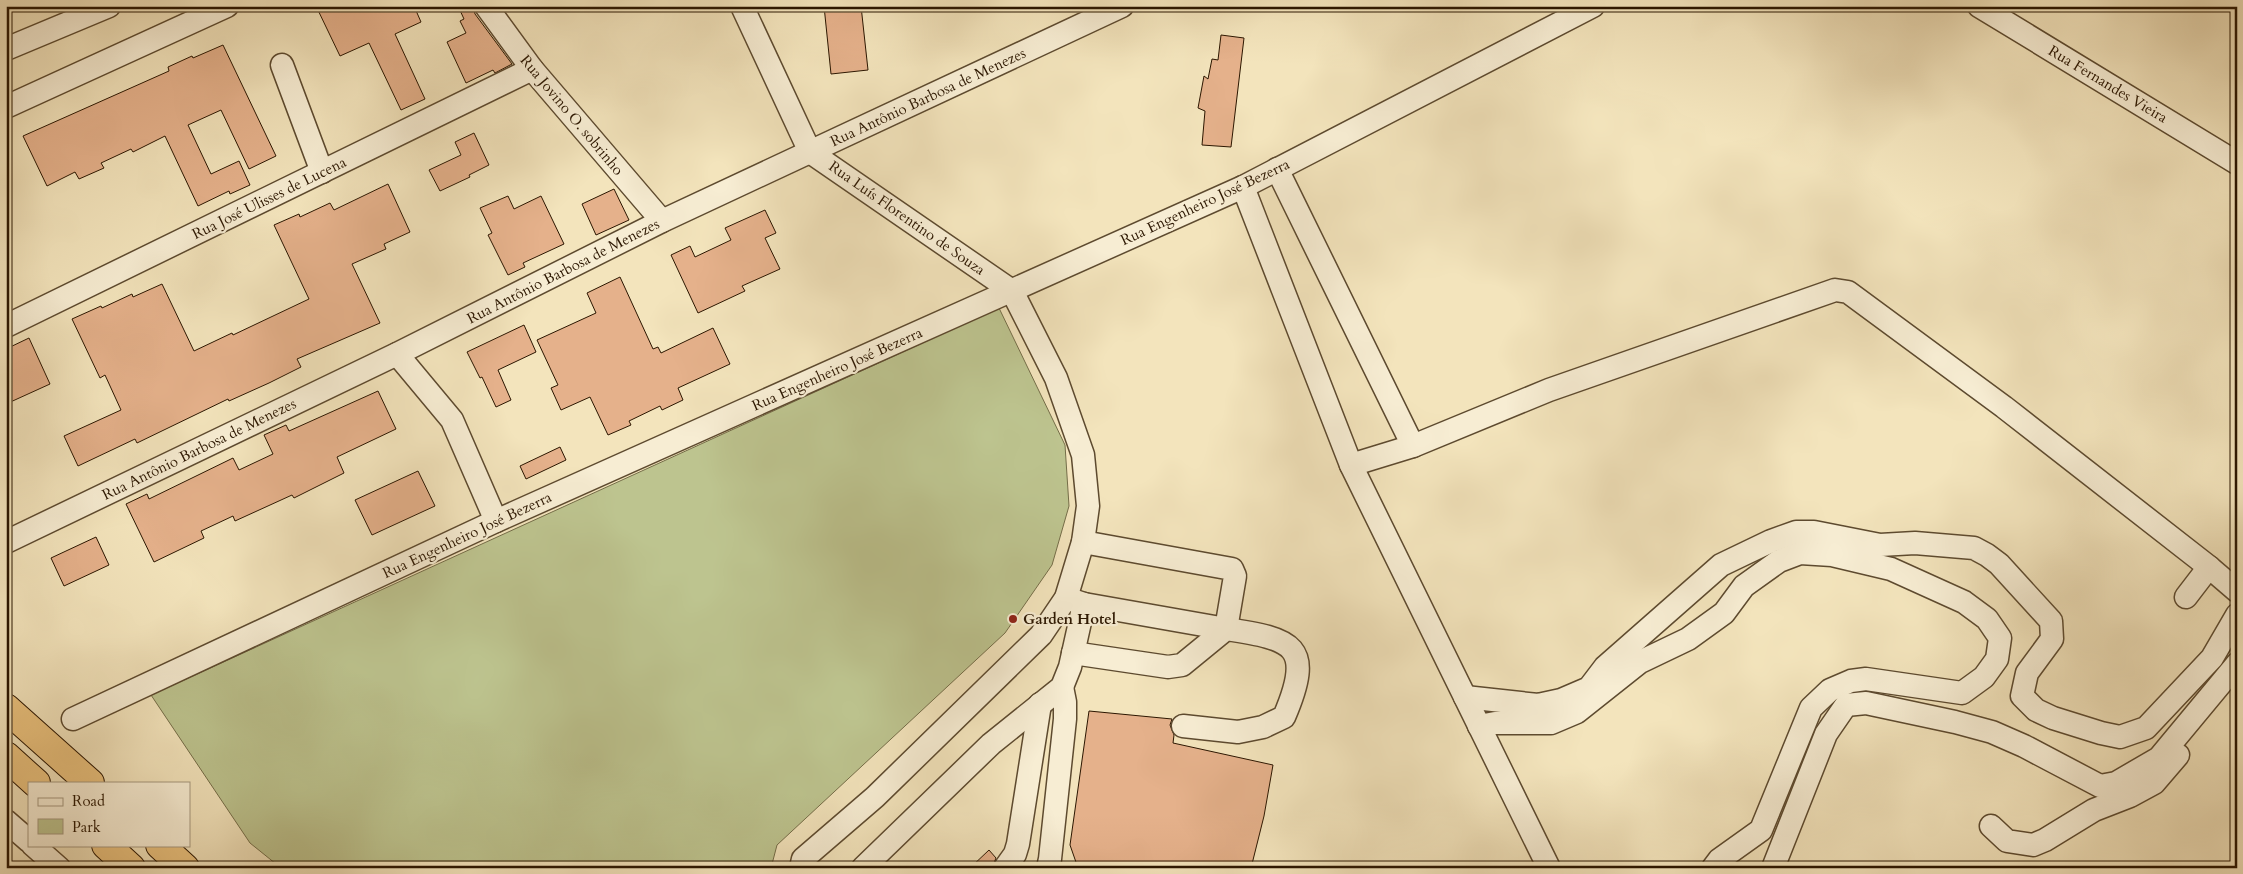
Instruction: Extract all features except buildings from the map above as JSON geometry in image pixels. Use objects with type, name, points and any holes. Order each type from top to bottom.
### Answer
[{"type":"highway","points":[[6,708],[89,782]]},
{"type":"highway","points":[[6,756],[35,782]]},
{"type":"highway","points":[[107,846],[131,868]]},
{"type":"highway","points":[[161,846],[185,868]]},
{"type":"street","points":[[6,50],[109,6]]},
{"type":"street","points":[[6,107],[227,6]]},
{"type":"street","name":"Rua Jovino O. sobrinho","points":[[486,6],[532,69],[662,221]]},
{"type":"street","points":[[742,6],[810,152]]},
{"type":"street","name":"Rua Antônio Barbosa de Menezes","points":[[6,542],[397,354],[662,221],[1122,6]]},
{"type":"street","name":"Rua Engenheiro José Bezerra","points":[[74,719],[496,521],[1243,187],[1593,6]]},
{"type":"street","name":"Rua Fernandes Vieira","points":[[1979,6],[2237,162]]},
{"type":"street","points":[[282,65],[322,172]]},
{"type":"street","name":"Rua José Ulisses de Lucena","points":[[6,326],[532,69]]},
{"type":"street","name":"Rua Luís Florentino de Souza","points":[[810,152],[1012,291]]},
{"type":"street","points":[[1277,169],[1413,446]]},
{"type":"street","points":[[1243,187],[1351,465],[1549,868]]},
{"type":"street","points":[[1351,465],[1413,446],[1549,390],[1835,290],[1848,292],[2004,406],[2209,567],[2237,592]]},
{"type":"street","points":[[1012,291],[1056,378],[1083,455],[1088,506],[1075,601],[1064,729],[1048,868]]},
{"type":"street","points":[[397,354],[452,420],[496,521]]},
{"type":"street","points":[[1465,697],[1538,705],[1561,700],[1589,688],[1605,667],[1721,565],[1771,541],[1796,532],[1814,532],[1880,545],[1915,544],[1974,548],[1987,555],[1999,564],[2051,622],[2052,639],[2027,674],[2022,696],[2036,710],[2053,718],[2120,737],[2146,728],[2212,658],[2237,616]]},
{"type":"street","points":[[1068,669],[1168,667],[1182,665],[1226,630],[1235,576],[1232,569],[1083,542]]},
{"type":"street","points":[[1479,726],[1495,723],[1551,723],[1577,712],[1640,662],[1662,650],[1688,640],[1724,613],[1744,586],[1779,561],[1800,553],[1832,555],[1891,569],[1964,602],[1987,619],[2000,638],[1997,659],[1984,677],[1962,693],[1866,679],[1850,680],[1830,690],[1811,708],[1761,830],[1719,860],[1713,868]]},
{"type":"street","points":[[2186,597],[2209,567]]},
{"type":"street","points":[[1075,601],[1226,630],[1262,634],[1283,641],[1294,651],[1298,667],[1294,695],[1284,717],[1263,728],[1238,732],[1183,726]]},
{"type":"street","points":[[803,865],[1075,601]]},
{"type":"street","points":[[1042,634],[1054,640],[1063,649],[1068,669]]},
{"type":"street","points":[[1773,868],[1826,734],[1846,705],[1866,702],[1992,732],[2024,746],[2100,786],[2116,783],[2159,758],[2237,664]]},
{"type":"street","points":[[863,868],[991,744],[1040,704],[1068,669]]},
{"type":"street","points":[[1992,826],[2007,841],[2033,846],[2094,810],[2130,796],[2146,787],[2154,782],[2198,732],[2237,682]]},
{"type":"street","points":[[1005,868],[1015,854],[1018,844],[1040,704]]},
{"type":"street","points":[[6,821],[28,840]]},
{"type":"street","points":[[34,846],[59,868]]},
{"type":"green space","points":[[999,308],[1065,445],[1069,506],[1052,565],[1005,633],[777,845],[771,868],[281,868],[250,843],[151,695]]},
{"type":"place","name":"Garden Hotel","points":[[1013,619]]}]
